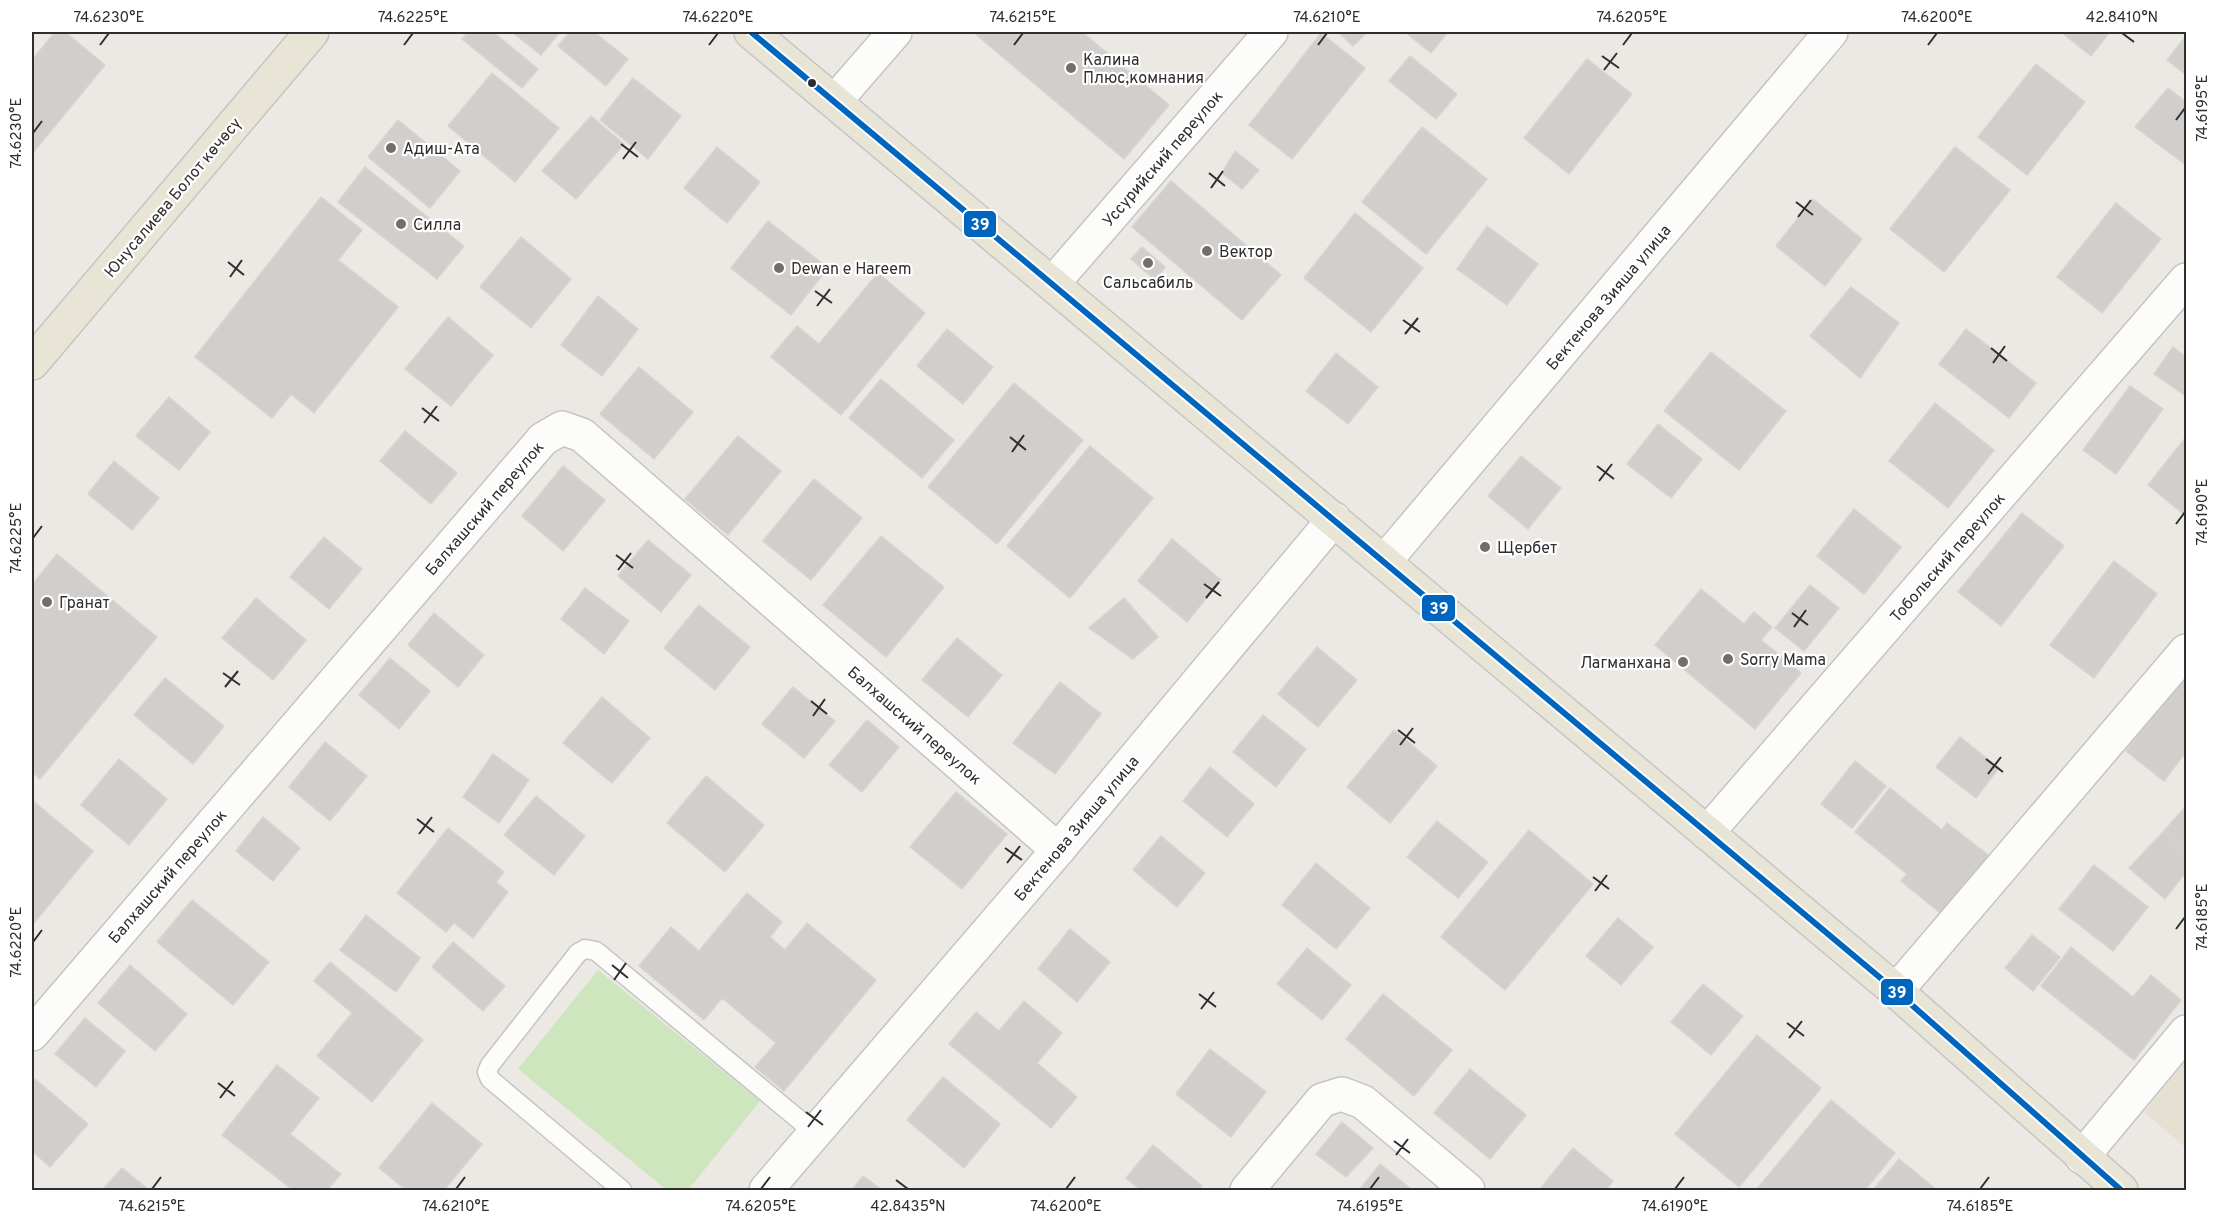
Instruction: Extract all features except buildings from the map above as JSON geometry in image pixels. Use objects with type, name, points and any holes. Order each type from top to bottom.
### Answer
[{"type":"main road","name":"Юнусалиева Болот көчөсү","points":[[32,363],[312,32]]},
{"type":"main road","points":[[751,32],[1896,991],[2121,1191]]},
{"type":"street","points":[[835,101],[895,32]]},
{"type":"street","name":"Уссурийский переулок","points":[[1053,284],[1271,32]]},
{"type":"street","name":"Бектенова Зияша улица","points":[[1384,562],[1831,32]]},
{"type":"street","name":"Тобольский переулок","points":[[1707,833],[2187,280]]},
{"type":"street","name":"Балхашский переулок","points":[[32,1034],[543,439],[562,428],[582,435],[1058,850]]},
{"type":"street","name":"Бектенова Зияша улица","points":[[766,1191],[1058,850],[1334,519]]},
{"type":"street","points":[[1896,991],[2187,651]]},
{"type":"street","points":[[2082,1156],[2187,1032]]},
{"type":"street","points":[[1247,1191],[1322,1100],[1342,1094],[1363,1102],[1468,1191]]},
{"type":"lane","points":[[622,1191],[490,1078],[487,1072],[490,1065],[578,953],[585,949],[596,951],[815,1133]]},
{"type":"shaded area","points":[[2186,1061],[2186,1148],[2144,1112]]},
{"type":"green space","points":[[598,970],[760,1101],[688,1190],[667,1190],[518,1069]]},
{"type":"transit line","name":"39","points":[[751,32],[1896,991],[2121,1190]]},
{"type":"place","name":"Калина Плюс,комнания","points":[[1071,68]]},
{"type":"place","name":"Адиш-Ата","points":[[391,148]]},
{"type":"place","name":"Силла","points":[[401,224]]},
{"type":"place","name":"Вектор","points":[[1207,251]]},
{"type":"place","name":"Сальсабиль","points":[[1148,263]]},
{"type":"place","name":"Dewan e Hareem","points":[[779,268]]},
{"type":"place","name":"Щербет","points":[[1485,547]]},
{"type":"place","name":"Гранат","points":[[47,602]]},
{"type":"place","name":"Sorry Mama","points":[[1728,659]]},
{"type":"place","name":"Лагманхана","points":[[1683,662]]}]
